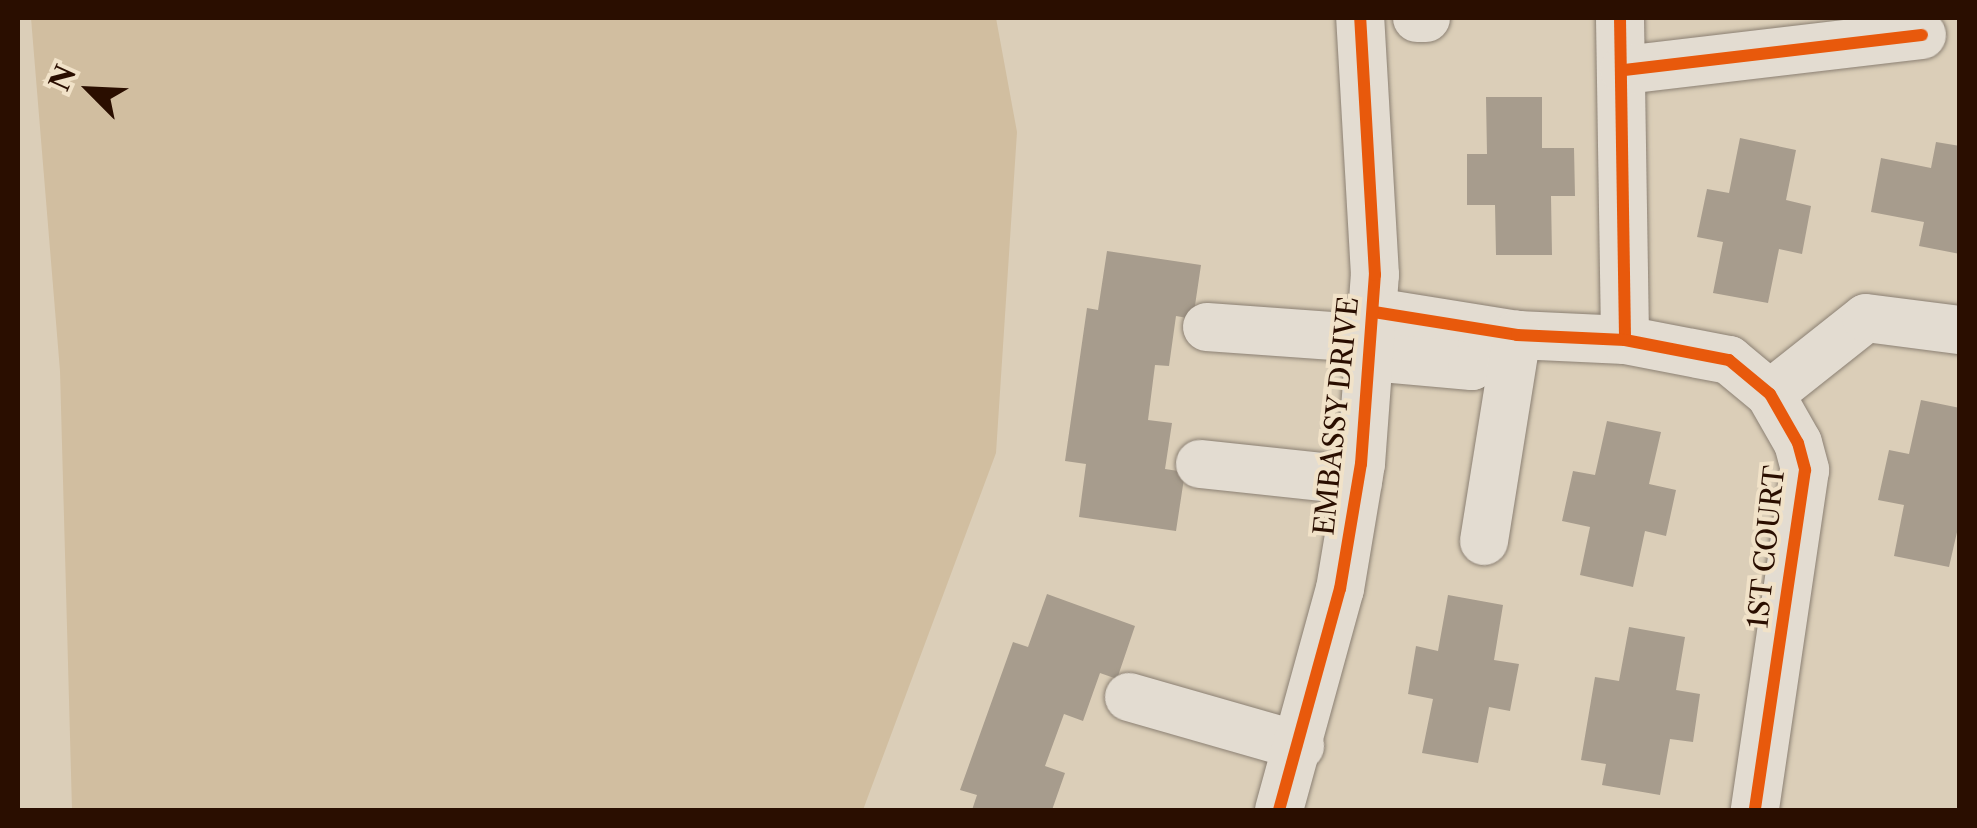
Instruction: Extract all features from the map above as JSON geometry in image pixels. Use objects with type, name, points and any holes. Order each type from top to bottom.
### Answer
[{"type":"street","name":"EMBASSY DRIVE","points":[[1278,810],[1300,746],[1340,589],[1358,480],[1373,323],[1372,148],[1360,18]]},
{"type":"street","points":[[1417,18],[1426,18]]},
{"type":"street","points":[[1620,18],[1624,70],[1625,340]]},
{"type":"street","points":[[1624,70],[1922,35]]},
{"type":"street","points":[[1770,394],[1866,318],[1960,330]]},
{"type":"street","name":"1ST COURT","points":[[1207,326],[1373,323],[1625,340],[1729,360],[1770,394],[1798,443],[1805,470],[1755,810]]},
{"type":"street","points":[[1484,540],[1517,335]]},
{"type":"street","points":[[1200,464],[1358,480]]},
{"type":"street","points":[[1130,697],[1300,746]]},
{"type":"shaded area","points":[[31,18],[996,18],[1017,132],[996,453],[863,810],[72,810],[60,371]]},
{"type":"building","points":[[1486,97],[1542,97],[1542,148],[1574,148],[1575,196],[1551,196],[1552,255],[1496,255],[1495,205],[1467,205],[1467,154],[1487,154]]},
{"type":"building","points":[[1740,138],[1796,150],[1786,200],[1811,206],[1802,254],[1779,249],[1768,303],[1713,293],[1723,242],[1697,237],[1707,189],[1729,193]]},
{"type":"building","points":[[1936,142],[1960,146],[1960,254],[1919,246],[1924,222],[1871,212],[1881,158],[1931,168]]},
{"type":"building","points":[[1107,251],[1201,265],[1193,319],[1176,316],[1169,366],[1155,365],[1148,420],[1172,423],[1165,469],[1185,472],[1176,531],[1079,517],[1086,464],[1065,461],[1087,308],[1098,310]]},
{"type":"building","points":[[1921,400],[1960,408],[1960,519],[1949,567],[1894,556],[1904,505],[1878,500],[1889,450],[1909,454]]},
{"type":"building","points":[[1607,421],[1661,432],[1649,484],[1676,490],[1666,536],[1645,531],[1633,587],[1580,575],[1590,527],[1562,521],[1573,471],[1595,475]]},
{"type":"building","points":[[1047,594],[1135,626],[1117,679],[1100,673],[1083,721],[1064,714],[1045,766],[1065,773],[1052,810],[972,810],[977,795],[960,790],[1013,642],[1028,647]]},
{"type":"building","points":[[1448,595],[1503,605],[1494,660],[1519,664],[1510,711],[1489,707],[1478,763],[1422,753],[1433,699],[1408,694],[1416,646],[1438,651]]},
{"type":"building","points":[[1629,627],[1685,637],[1676,690],[1700,694],[1693,742],[1670,739],[1660,795],[1602,785],[1606,764],[1581,760],[1595,677],[1619,681]]},
{"type":"cycle path","points":[[1279,810],[1340,589],[1361,464],[1375,275],[1360,18]]},
{"type":"cycle path","points":[[1620,18],[1625,340]]},
{"type":"cycle path","points":[[1624,70],[1922,35]]},
{"type":"cycle path","points":[[1374,312],[1517,335],[1625,340],[1729,360],[1770,394],[1798,443],[1805,470],[1755,810]]}]
